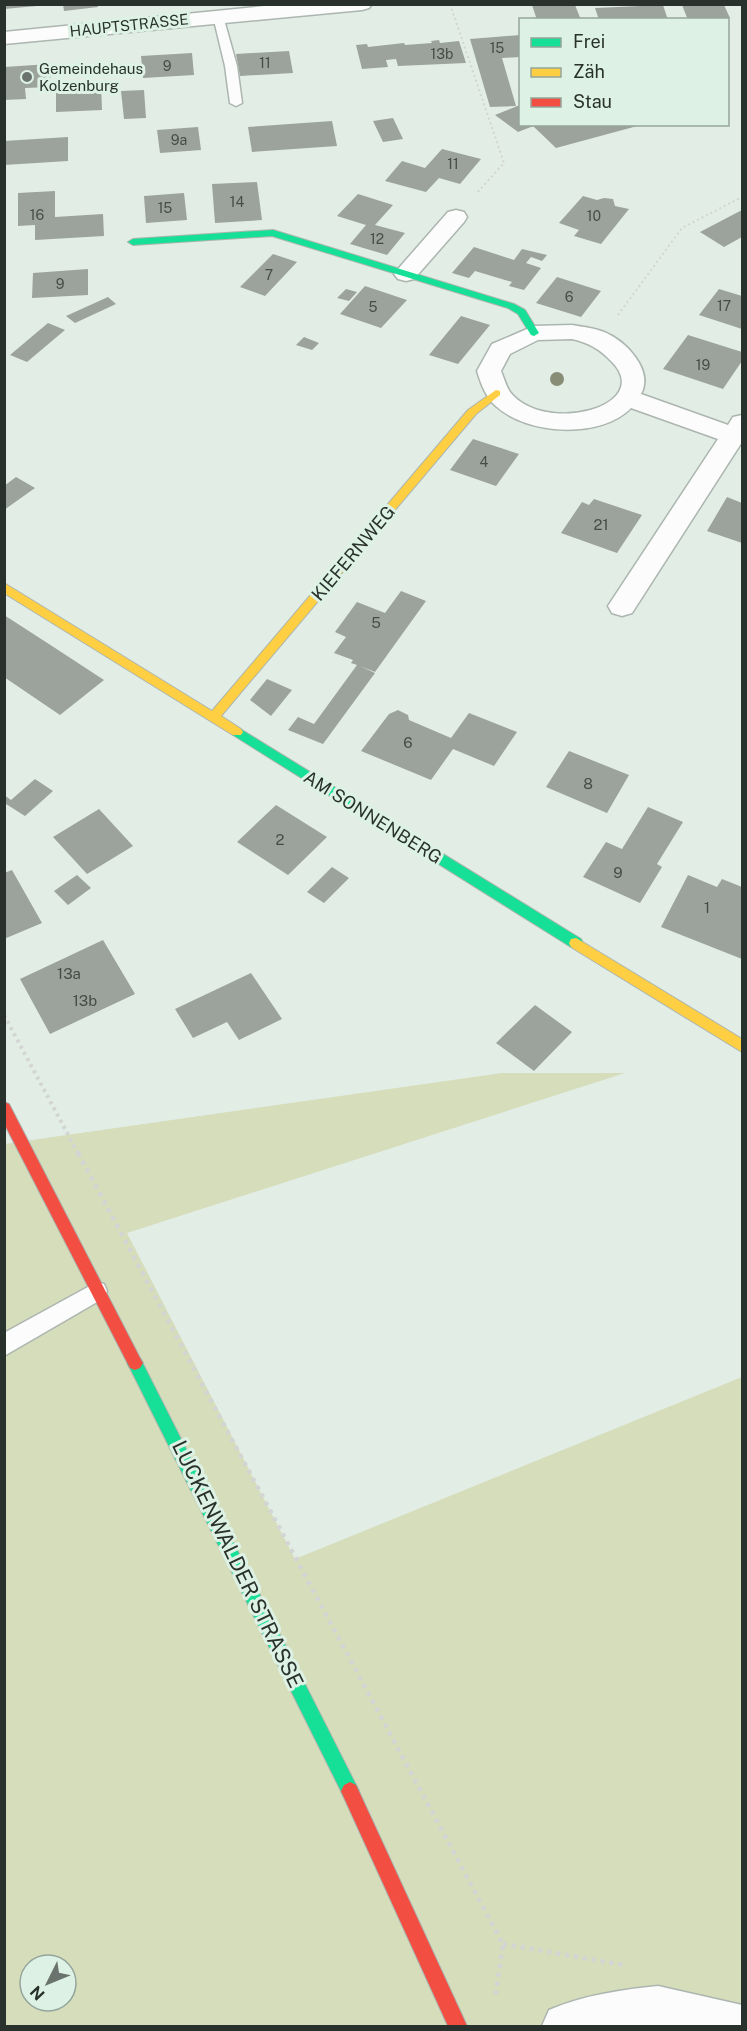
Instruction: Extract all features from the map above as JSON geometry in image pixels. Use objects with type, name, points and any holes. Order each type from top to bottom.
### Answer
[{"type":"street","name":"HAUPTSTRASSE","points":[[4,38],[362,4]]},
{"type":"street","points":[[406,274],[456,218]]},
{"type":"street","points":[[133,242],[273,233],[511,306],[522,312],[534,333]]},
{"type":"street","points":[[572,332],[600,339],[628,361],[634,379],[628,398],[609,413],[581,422],[554,422],[514,409],[496,393],[489,371],[501,350],[534,333],[572,332]]},
{"type":"street","name":"KIEFERNWEG","points":[[214,717],[472,412],[496,393]]},
{"type":"street","points":[[622,606],[738,430],[628,398]]},
{"type":"street","name":"AM SONNENBERG","points":[[4,587],[742,1046]]},
{"type":"street","name":"LUCKENWALDER STRASSE","points":[[4,1108],[258,1600],[419,1938],[458,2026]]},
{"type":"street","points":[[565,2026],[609,2014],[738,2026]]},
{"type":"lane","points":[[218,16],[231,66],[236,103]]},
{"type":"lane","points":[[4,1346],[17,1336],[97,1291]]},
{"type":"path","points":[[450,4],[504,164],[456,218]]},
{"type":"path","points":[[600,339],[682,228],[742,197]]},
{"type":"path","points":[[4,1015],[503,1944],[493,2007]]},
{"type":"green space","points":[[502,1073],[625,1073],[127,1233],[295,1559],[742,1377],[742,2026],[5,2026],[4,1144]]},
{"type":"building","points":[[4,4],[37,4],[37,6],[4,9]]},
{"type":"building","points":[[63,4],[97,4],[98,7],[64,11]]},
{"type":"building","points":[[532,5],[575,5],[580,18],[536,18]]},
{"type":"building","points":[[663,5],[667,18],[598,18],[595,8]]},
{"type":"building","points":[[682,5],[724,5],[730,18],[729,18],[687,18]]},
{"type":"building","points":[[519,35],[519,57],[502,58],[516,106],[490,107],[470,39]]},
{"type":"building","points":[[439,40],[440,43],[459,41],[466,63],[398,66],[396,59],[386,60],[388,67],[362,69],[356,45],[367,44],[368,47],[404,43],[405,45],[432,43],[431,41]]},
{"type":"building","points":[[289,51],[293,73],[240,76],[236,54]]},
{"type":"building","points":[[192,53],[194,75],[143,78],[141,56]]},
{"type":"building","name":"Gemeindehaus Kolzenburg","points":[[50,64],[51,87],[25,88],[26,99],[4,100],[4,67]]},
{"type":"building","points":[[101,83],[102,110],[56,112],[56,86]]},
{"type":"building","points":[[144,90],[146,118],[124,119],[121,91]]},
{"type":"building","points":[[519,105],[519,126],[533,126],[518,132],[495,115]]},
{"type":"building","points":[[393,118],[403,139],[383,142],[373,121]]},
{"type":"building","points":[[332,121],[337,146],[252,152],[248,127]]},
{"type":"building","points":[[533,126],[637,126],[556,148]]},
{"type":"building","points":[[198,127],[201,150],[160,153],[157,130]]},
{"type":"building","points":[[68,137],[68,161],[4,165],[4,141]]},
{"type":"building","points":[[442,149],[481,159],[460,184],[439,178],[426,192],[385,181],[402,161],[425,168]]},
{"type":"building","points":[[257,182],[262,220],[215,223],[212,184]]},
{"type":"building","points":[[55,191],[55,217],[103,214],[104,236],[35,240],[35,225],[18,226],[18,193]]},
{"type":"building","points":[[184,193],[187,220],[146,223],[144,196]]},
{"type":"building","points":[[358,194],[393,205],[375,225],[405,233],[387,255],[350,244],[366,225],[337,216]]},
{"type":"building","points":[[583,196],[597,200],[613,199],[615,206],[629,209],[601,244],[574,236],[579,230],[559,223]]},
{"type":"building","points":[[742,210],[742,237],[724,247],[700,232]]},
{"type":"building","points":[[474,247],[514,260],[522,249],[547,255],[542,261],[531,257],[526,263],[541,268],[524,290],[509,286],[512,282],[475,271],[469,278],[452,273]]},
{"type":"building","points":[[273,254],[297,262],[265,296],[240,287]]},
{"type":"building","points":[[88,269],[88,295],[32,298],[33,273]]},
{"type":"building","points":[[557,277],[601,291],[581,317],[536,303]]},
{"type":"building","points":[[365,286],[407,300],[381,328],[340,314]]},
{"type":"building","points":[[346,289],[357,292],[349,301],[337,298]]},
{"type":"building","points":[[719,289],[742,296],[742,329],[699,315]]},
{"type":"building","points":[[108,297],[116,304],[75,323],[66,316]]},
{"type":"building","points":[[461,316],[490,325],[458,364],[429,355]]},
{"type":"building","points":[[48,323],[65,330],[27,362],[10,355]]},
{"type":"building","points":[[688,335],[742,352],[742,361],[723,389],[663,369]]},
{"type":"building","points":[[304,337],[319,343],[312,350],[296,345]]},
{"type":"building","points":[[473,439],[519,454],[496,486],[450,470]]},
{"type":"building","points":[[16,477],[35,488],[4,510],[4,486]]},
{"type":"building","points":[[727,497],[742,503],[742,543],[707,531]]},
{"type":"building","points":[[594,499],[642,515],[617,553],[561,533],[582,502],[589,505]]},
{"type":"building","points":[[401,591],[426,601],[375,672],[360,666],[375,673],[323,744],[288,730],[298,717],[314,724],[357,665],[351,663],[353,660],[334,653],[346,637],[335,632],[357,602],[385,613]]},
{"type":"building","points":[[4,615],[104,680],[60,715],[4,677]]},
{"type":"building","points":[[267,679],[292,690],[271,716],[250,700]]},
{"type":"building","points":[[398,710],[408,715],[409,720],[451,738],[469,713],[517,732],[494,766],[453,749],[431,780],[361,751],[389,714]]},
{"type":"building","points":[[569,751],[629,775],[607,813],[546,787]]},
{"type":"building","points":[[35,779],[53,791],[25,816],[6,804],[4,806],[4,795],[11,800]]},
{"type":"building","points":[[276,805],[327,837],[288,875],[237,842]]},
{"type":"building","points":[[648,807],[683,822],[657,864],[662,867],[640,903],[583,877],[606,842],[622,849]]},
{"type":"building","points":[[99,809],[133,846],[87,874],[53,837]]},
{"type":"building","points":[[332,867],[349,878],[324,903],[307,892]]},
{"type":"building","points":[[12,870],[42,923],[4,939],[4,873]]},
{"type":"building","points":[[77,875],[91,888],[68,905],[54,891]]},
{"type":"building","points":[[688,875],[717,887],[722,879],[742,887],[742,959],[661,927]]},
{"type":"building","points":[[103,940],[135,994],[50,1034],[20,979]]},
{"type":"building","points":[[251,973],[282,1019],[239,1040],[227,1022],[193,1038],[175,1009]]},
{"type":"building","points":[[535,1005],[572,1032],[534,1071],[496,1043]]},
{"type":"traffic: fast","points":[[133,242],[273,233],[511,306],[522,312],[534,333]]},
{"type":"traffic: fast","points":[[237,732],[576,943]]},
{"type":"traffic: fast","points":[[135,1363],[350,1791]]},
{"type":"traffic: slow","points":[[214,717],[472,412],[496,393]]},
{"type":"traffic: slow","points":[[4,587],[237,732]]},
{"type":"traffic: slow","points":[[576,943],[742,1046]]},
{"type":"traffic: jam","points":[[4,1108],[135,1363]]},
{"type":"traffic: jam","points":[[350,1791],[458,2026]]},
{"type":"place","name":"Gemeindehaus Kolzenburg","points":[[27,77]]}]
